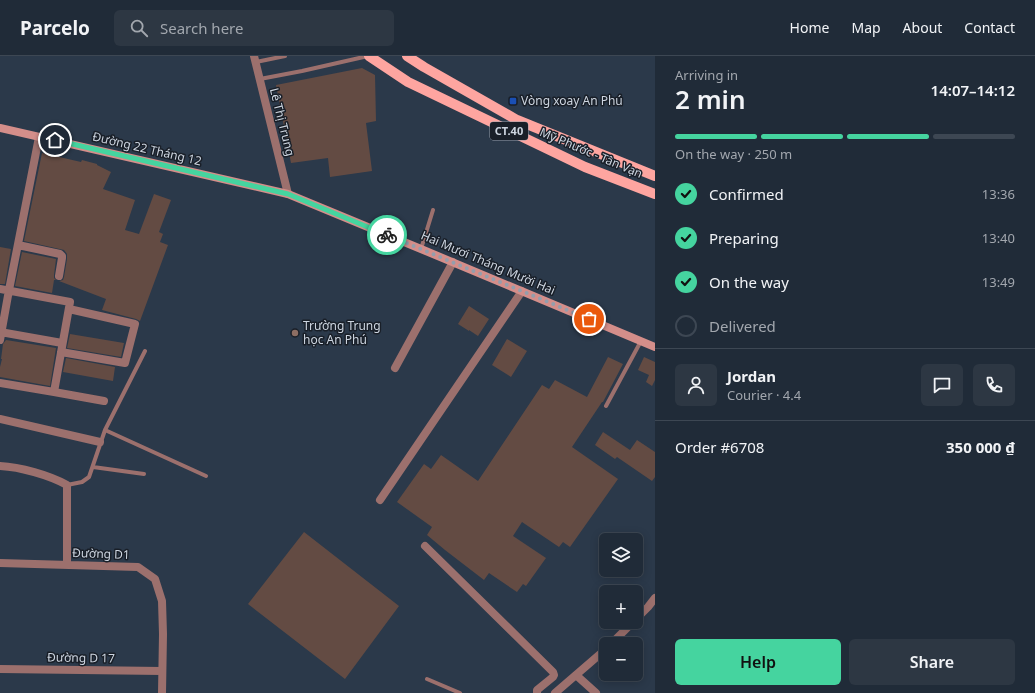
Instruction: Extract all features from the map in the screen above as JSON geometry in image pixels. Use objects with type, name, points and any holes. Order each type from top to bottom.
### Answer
[{"type":"main road","name":"Mỹ Phước - Tân Vạn","points":[[369,56],[408,82],[585,167],[655,194]]},
{"type":"main road","name":"Mỹ Phước - Tân Vạn","points":[[407,56],[517,120],[617,162],[655,176]]},
{"type":"main road","name":"Đường 22 Tháng 12","points":[[0,128],[288,194]]},
{"type":"main road","name":"Hai Mươi Tháng Mười Hai","points":[[288,194],[422,248],[655,347]]},
{"type":"street","name":"Lê Thị Trung","points":[[254,59],[288,194]]},
{"type":"street","points":[[39,137],[0,335],[125,363],[135,324],[69,309]]},
{"type":"street","points":[[18,246],[60,254],[62,258],[59,276]]},
{"type":"street","points":[[396,368],[453,262]]},
{"type":"street","points":[[0,289],[70,302],[54,392]]},
{"type":"street","points":[[380,500],[522,290]]},
{"type":"street","points":[[0,383],[104,402]]},
{"type":"street","points":[[0,419],[100,442]]},
{"type":"street","points":[[0,466],[14,467],[59,481],[67,486],[67,565]]},
{"type":"street","points":[[425,546],[553,672],[553,677],[537,690],[537,693]]},
{"type":"street","name":"Đường D1","points":[[0,563],[138,567],[155,579],[162,601],[162,693]]},
{"type":"street","points":[[643,612],[655,598]]},
{"type":"street","points":[[618,637],[626,629]]},
{"type":"street","points":[[555,693],[599,655]]},
{"type":"street","name":"Đường D 17","points":[[0,670],[162,671]]},
{"type":"street","points":[[576,674],[596,693]]},
{"type":"lane","points":[[254,59],[284,56]]},
{"type":"lane","points":[[259,80],[302,72],[369,56]]},
{"type":"lane","points":[[422,248],[433,210]]},
{"type":"lane","points":[[606,406],[641,341]]},
{"type":"lane","points":[[67,486],[82,482],[89,477],[105,430],[145,351]]},
{"type":"lane","points":[[105,430],[206,476]]},
{"type":"lane","points":[[93,467],[144,474]]},
{"type":"lane","points":[[427,679],[460,693]]},
{"type":"building","points":[[362,68],[375,75],[376,121],[366,123],[372,171],[330,177],[328,158],[291,163],[276,85]]},
{"type":"building","points":[[42,153],[97,164],[111,172],[103,189],[135,200],[125,230],[139,234],[154,194],[171,200],[159,232],[163,234],[160,242],[168,245],[140,321],[102,310],[106,299],[59,281],[63,280],[67,259],[67,254],[64,250],[24,241]]},
{"type":"building","points":[[0,247],[11,249],[5,284],[0,284]]},
{"type":"building","points":[[22,252],[56,259],[54,278],[56,280],[54,280],[52,293],[15,286]]},
{"type":"building","points":[[469,306],[489,319],[478,336],[458,324]]},
{"type":"building","points":[[70,334],[124,343],[121,357],[67,348]]},
{"type":"building","points":[[507,339],[527,351],[511,377],[492,365]]},
{"type":"building","points":[[6,340],[56,348],[50,386],[0,377],[3,344]]},
{"type":"building","points":[[608,357],[623,364],[603,402],[572,447],[618,479],[570,547],[563,542],[559,547],[522,522],[513,536],[546,558],[526,586],[523,584],[517,592],[489,573],[484,580],[427,535],[432,527],[397,502],[424,464],[431,469],[441,455],[478,481],[542,385],[549,389],[555,380],[587,397]]},
{"type":"building","points":[[644,357],[655,362],[655,380],[652,386],[646,382],[649,375],[638,370]]},
{"type":"building","points":[[66,358],[115,367],[113,381],[63,372]]},
{"type":"building","points":[[603,432],[630,450],[637,440],[655,452],[655,477],[652,481],[617,457],[615,459],[595,445]]},
{"type":"building","points":[[304,532],[399,606],[345,679],[248,604]]},
{"type":"way so far","points":[[387,235],[589,319]]},
{"type":"place","name":"Vòng xoay An Phú","points":[[513,101]]},
{"type":"place","name":"Trường Trung học An Phú","points":[[295,333]]},
{"type":"route","points":[[55,140],[288,194],[387,235]]}]
